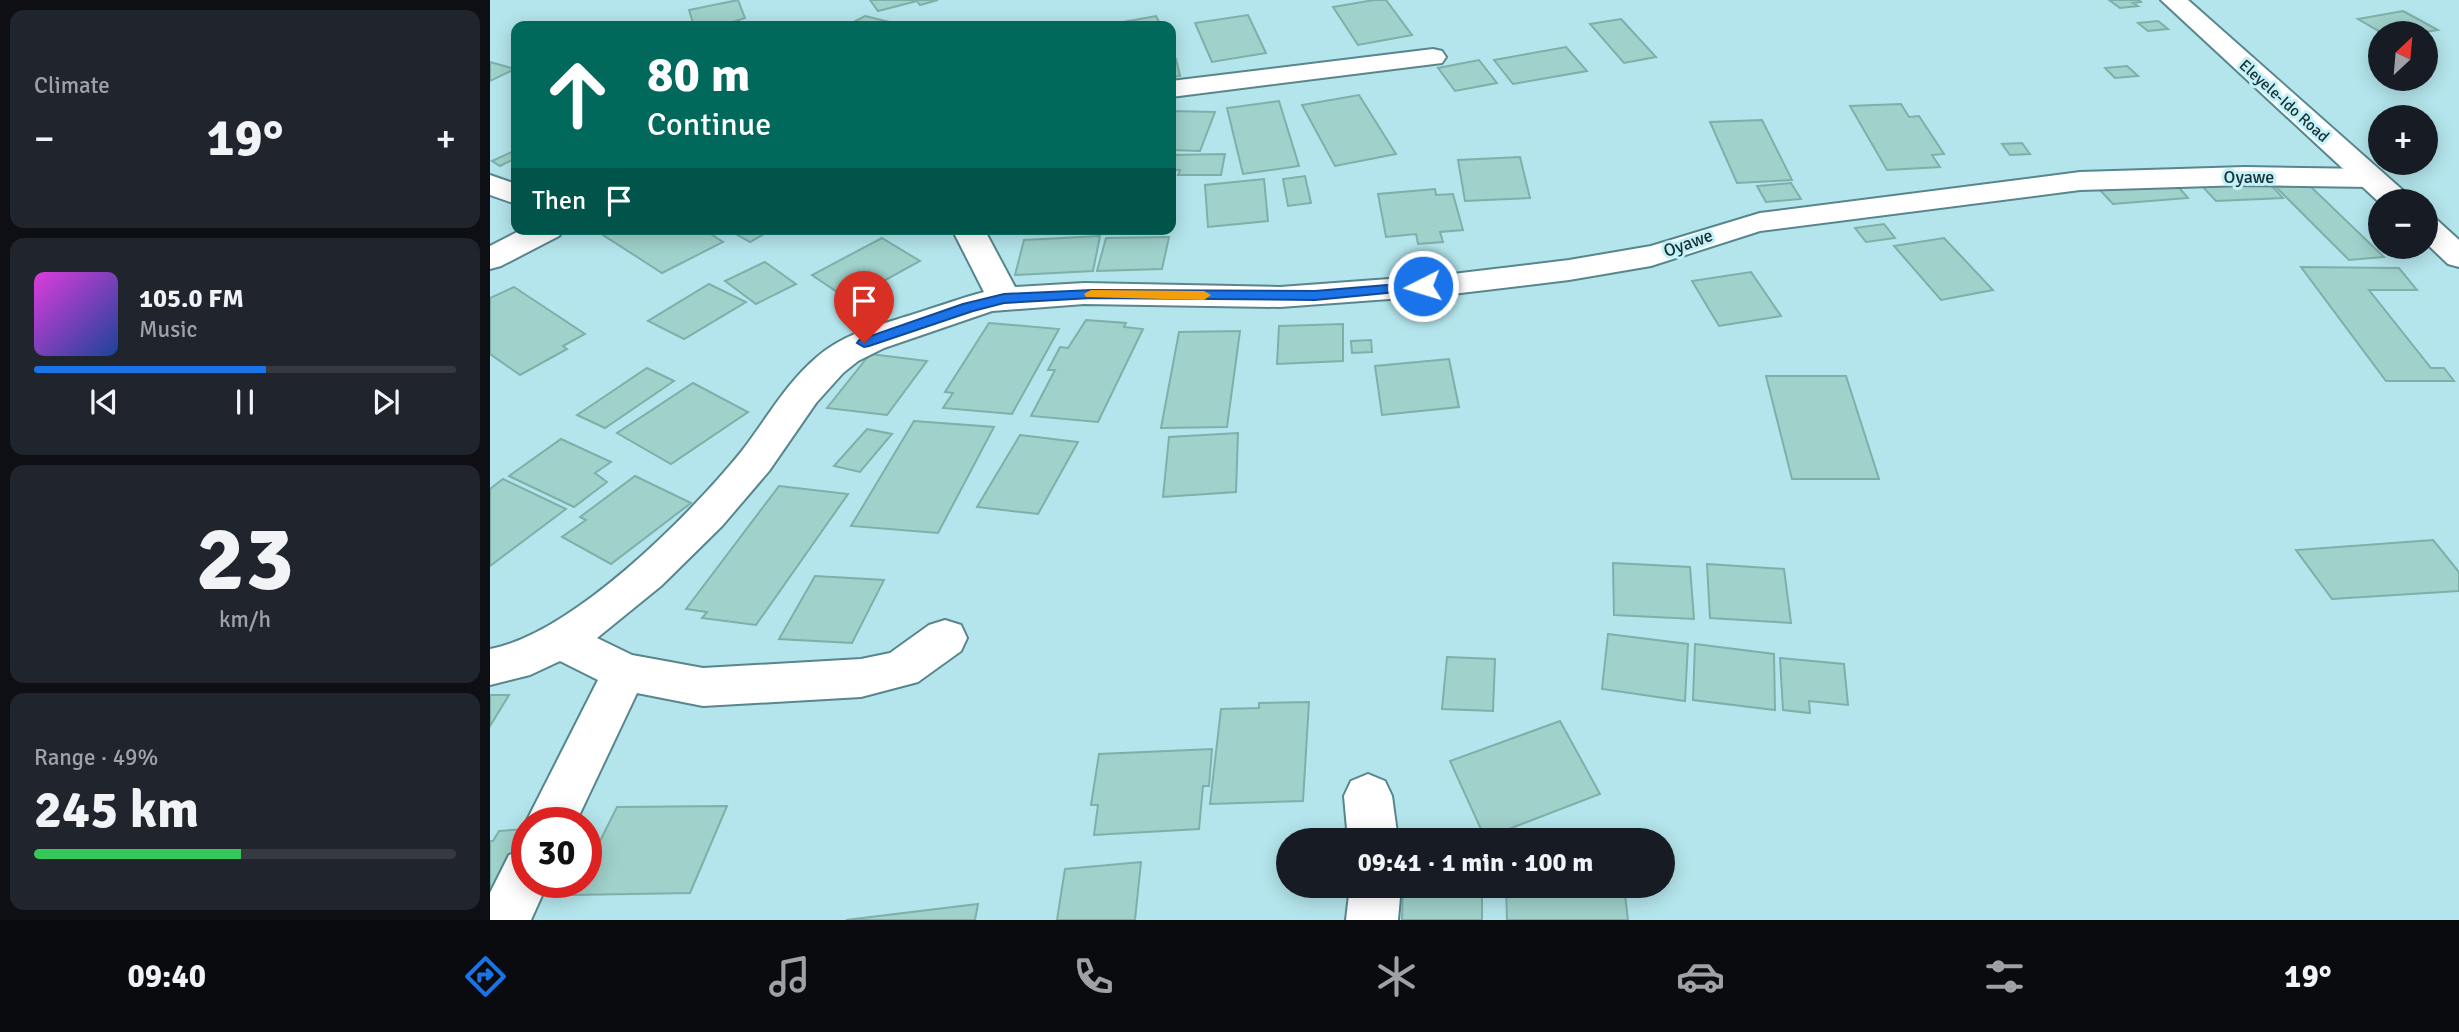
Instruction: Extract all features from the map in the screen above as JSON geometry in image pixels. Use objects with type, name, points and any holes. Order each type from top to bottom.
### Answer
[{"type":"street","name":"Eleyele-Ido Road","points":[[2174,0],[2382,189]]},
{"type":"street","points":[[1176,88],[1433,57]]},
{"type":"street","name":"Oyawe","points":[[490,667],[515,663],[560,641],[632,586],[730,493],[817,375],[840,356],[864,343],[968,307],[1004,298],[1092,294],[1315,295],[1602,265],[1657,254],[1728,228],[1759,222],[2080,181],[2245,176],[2370,178]]},
{"type":"street","points":[[490,184],[511,193]]},
{"type":"street","points":[[490,259],[536,235]]},
{"type":"street","points":[[971,235],[1004,298]]},
{"type":"street","points":[[2438,238],[2459,257]]},
{"type":"street","points":[[560,641],[625,671],[703,687],[861,678],[902,669],[945,638]]},
{"type":"street","points":[[558,807],[625,671]]},
{"type":"street","points":[[504,920],[515,898]]},
{"type":"street","points":[[1373,920],[1375,898]]},
{"type":"building","points":[[738,0],[745,18],[736,21],[692,21],[689,10]]},
{"type":"building","points":[[870,0],[938,0],[920,5],[917,1],[878,11]]},
{"type":"building","points":[[1386,0],[1412,35],[1358,45],[1333,7]]},
{"type":"building","points":[[2109,0],[2141,2],[2133,3],[2138,6],[2120,8]]},
{"type":"building","points":[[2403,11],[2421,21],[2368,21],[2368,25],[2358,19]]},
{"type":"building","points":[[1248,15],[1266,53],[1212,62],[1195,23]]},
{"type":"building","points":[[865,16],[886,21],[856,21]]},
{"type":"building","points":[[1156,16],[1158,21],[1128,21]]},
{"type":"building","points":[[1621,19],[1656,57],[1624,63],[1590,24]]},
{"type":"building","points":[[2158,21],[2168,29],[2148,31],[2138,23]]},
{"type":"building","points":[[1566,47],[1587,71],[1513,84],[1494,60]]},
{"type":"building","points":[[1176,59],[1180,76],[1176,76]]},
{"type":"building","points":[[1479,60],[1497,83],[1455,91],[1438,68]]},
{"type":"building","points":[[490,62],[511,68],[511,71],[490,81]]},
{"type":"building","points":[[2127,66],[2138,76],[2115,78],[2105,68]]},
{"type":"building","points":[[1359,95],[1396,154],[1335,166],[1302,105]]},
{"type":"building","points":[[1279,101],[1299,166],[1243,174],[1227,108]]},
{"type":"building","points":[[1901,104],[1909,117],[1919,116],[1944,154],[1932,155],[1940,167],[1887,170],[1850,106]]},
{"type":"building","points":[[1176,111],[1215,112],[1200,151],[1176,150]]},
{"type":"building","points":[[1762,120],[1792,180],[1737,183],[1710,122]]},
{"type":"building","points":[[2022,143],[2030,154],[2010,155],[2002,144]]},
{"type":"building","points":[[511,152],[511,160],[500,166],[492,161]]},
{"type":"building","points":[[1225,154],[1221,175],[1178,175],[1180,170],[1176,170],[1176,155]]},
{"type":"building","points":[[1520,157],[1530,198],[1465,201],[1458,160]]},
{"type":"building","points":[[1305,176],[1311,203],[1288,206],[1283,179]]},
{"type":"building","points":[[1264,179],[1268,221],[1208,227],[1205,185]]},
{"type":"building","points":[[2173,181],[2188,198],[2113,204],[2098,188]]},
{"type":"building","points":[[2268,182],[2283,198],[2216,201],[2201,185]]},
{"type":"building","points":[[1791,183],[1801,199],[1766,202],[1757,186]]},
{"type":"building","points":[[2309,185],[2368,242],[2368,258],[2349,260],[2276,187]]},
{"type":"building","points":[[1435,189],[1436,195],[1453,194],[1463,230],[1440,232],[1443,242],[1418,244],[1416,234],[1386,237],[1378,194]]},
{"type":"building","points":[[1884,224],[1895,238],[1866,242],[1855,228]]},
{"type":"building","points":[[603,235],[712,235],[723,242],[662,273]]},
{"type":"building","points":[[738,235],[762,235],[750,242]]},
{"type":"building","points":[[1100,236],[1093,271],[1015,275],[1024,240]]},
{"type":"building","points":[[1169,237],[1162,269],[1097,271],[1106,238]]},
{"type":"building","points":[[882,238],[920,261],[849,300],[812,275]]},
{"type":"building","points":[[1944,238],[1993,290],[1941,300],[1894,246]]},
{"type":"building","points":[[765,262],[796,284],[756,304],[725,281]]},
{"type":"building","points":[[2301,267],[2399,268],[2417,290],[2369,290],[2431,368],[2444,368],[2454,381],[2386,381]]},
{"type":"building","points":[[1751,272],[1781,316],[1719,326],[1692,281]]},
{"type":"building","points":[[709,284],[746,302],[684,339],[648,321]]},
{"type":"building","points":[[514,287],[585,334],[563,346],[567,349],[520,375],[490,354],[490,298]]},
{"type":"building","points":[[1086,320],[1126,323],[1124,327],[1143,329],[1098,422],[1031,416],[1055,370],[1048,370],[1060,347],[1068,348]]},
{"type":"building","points":[[989,323],[1059,329],[1012,414],[943,408],[953,393],[945,392]]},
{"type":"building","points":[[1343,324],[1343,361],[1277,364],[1279,326]]},
{"type":"building","points":[[1240,331],[1227,427],[1161,428],[1179,332]]},
{"type":"building","points":[[1371,340],[1372,352],[1352,353],[1351,341]]},
{"type":"building","points":[[870,354],[927,361],[887,415],[827,408]]},
{"type":"building","points":[[1449,359],[1459,407],[1382,415],[1375,366]]},
{"type":"building","points":[[647,368],[674,381],[605,428],[577,415]]},
{"type":"building","points":[[1766,376],[1846,376],[1879,479],[1792,479]]},
{"type":"building","points":[[693,383],[748,412],[671,464],[617,433]]},
{"type":"building","points":[[914,421],[994,427],[938,533],[851,526]]},
{"type":"building","points":[[867,429],[892,434],[860,472],[834,466]]},
{"type":"building","points":[[1238,433],[1236,492],[1163,497],[1169,437]]},
{"type":"building","points":[[1020,435],[1078,442],[1038,514],[977,507]]},
{"type":"building","points":[[561,439],[611,462],[595,473],[607,482],[574,507],[509,476]]},
{"type":"building","points":[[635,476],[691,503],[611,564],[562,537],[586,520],[580,517]]},
{"type":"building","points":[[503,479],[566,509],[490,566],[490,489]]},
{"type":"building","points":[[779,486],[848,494],[756,625],[702,618],[707,612],[686,609]]},
{"type":"building","points":[[2433,540],[2459,572],[2459,591],[2332,599],[2296,550]]},
{"type":"building","points":[[1613,563],[1690,567],[1694,619],[1614,615]]},
{"type":"building","points":[[1707,564],[1784,569],[1791,623],[1710,618]]},
{"type":"building","points":[[815,576],[884,580],[852,643],[779,639]]},
{"type":"building","points":[[1608,634],[1688,644],[1685,701],[1602,689]]},
{"type":"building","points":[[1695,644],[1774,654],[1775,710],[1693,700]]},
{"type":"building","points":[[1447,657],[1495,659],[1493,711],[1442,709]]},
{"type":"building","points":[[1780,658],[1844,664],[1848,705],[1809,701],[1810,713],[1783,710]]},
{"type":"building","points":[[490,695],[509,695],[490,726]]},
{"type":"building","points":[[1309,702],[1303,801],[1210,804],[1221,709],[1259,708],[1259,703]]},
{"type":"building","points":[[1560,721],[1600,794],[1511,828],[1480,828],[1450,761]]},
{"type":"building","points":[[1212,749],[1209,786],[1203,786],[1199,829],[1094,835],[1098,805],[1091,805],[1099,754]]},
{"type":"building","points":[[727,806],[690,893],[602,895],[602,837],[617,807]]},
{"type":"building","points":[[511,830],[511,871],[490,894],[490,841],[493,841],[499,831]]},
{"type":"building","points":[[1141,862],[1135,920],[1057,920],[1065,869]]},
{"type":"building","points":[[1403,898],[1482,898],[1482,920],[1402,920]]},
{"type":"building","points":[[1506,898],[1625,898],[1628,920],[1507,920]]},
{"type":"building","points":[[978,904],[975,920],[846,920]]},
{"type":"slow traffic","points":[[1091,294],[1204,295]]},
{"type":"route","points":[[864,343],[968,307],[1004,298],[1092,294],[1315,295],[1423,286]]}]
